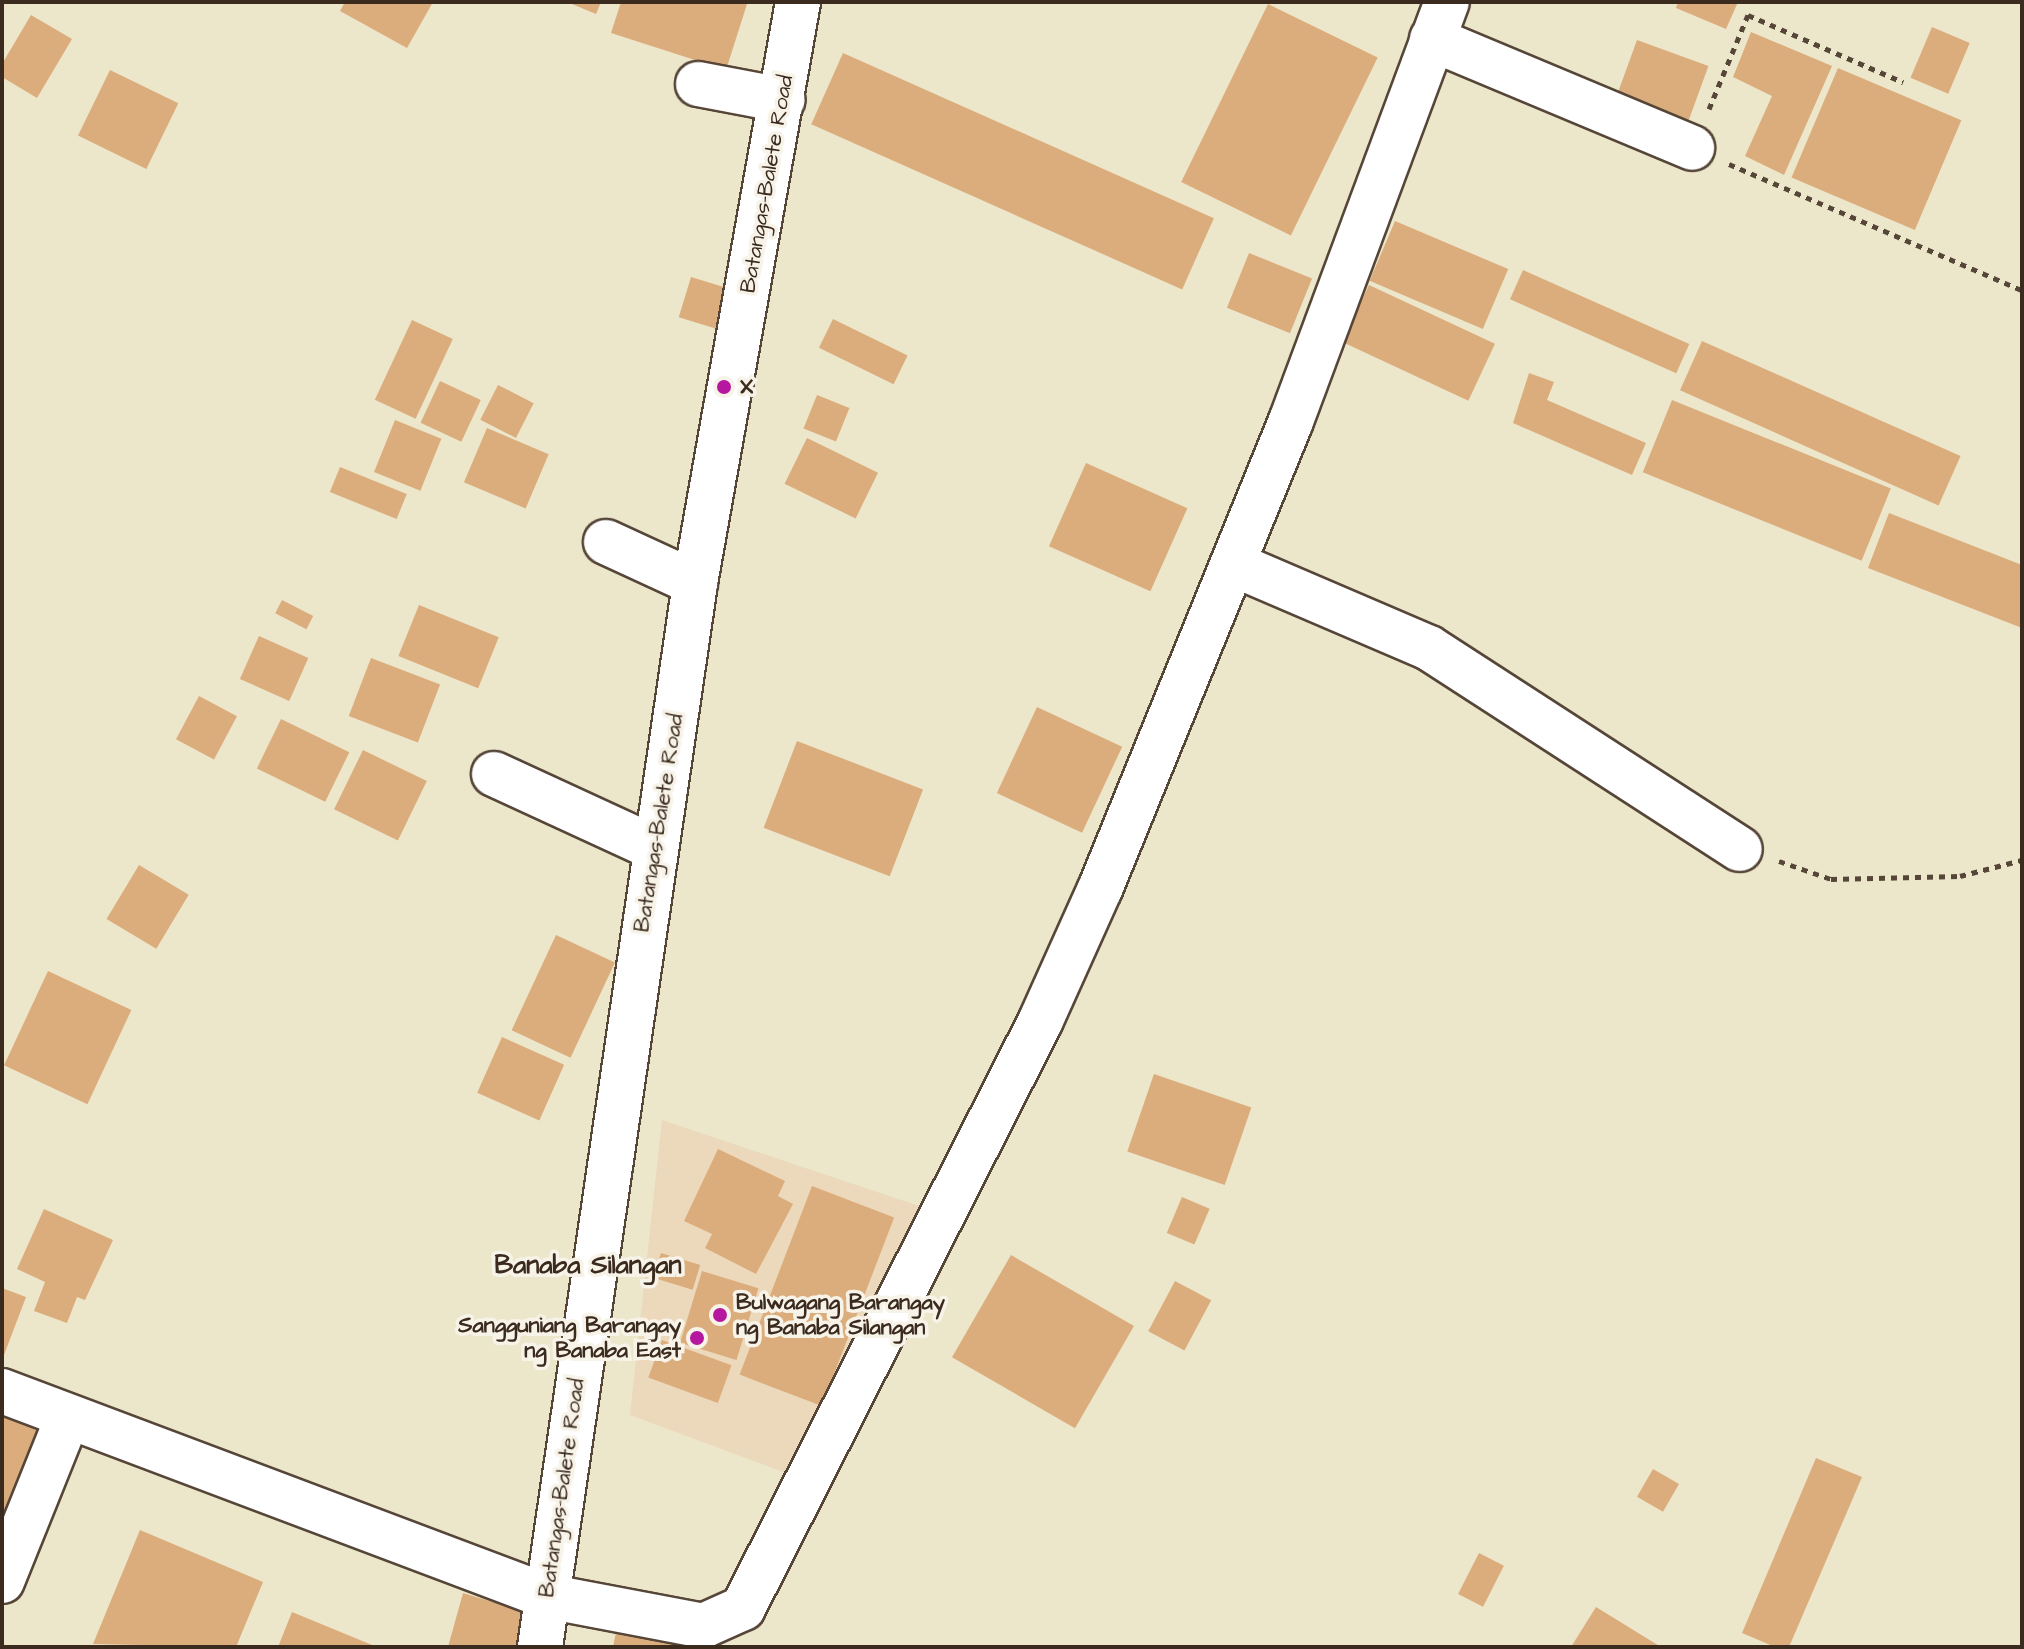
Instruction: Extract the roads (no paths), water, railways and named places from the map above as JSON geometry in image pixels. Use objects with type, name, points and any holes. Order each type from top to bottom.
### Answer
[{"type":"street","name":"Batangas-Balete Road","points":[[540,1647],[695,583],[798,2]]},
{"type":"street","points":[[2,1391],[546,1596],[703,1626],[743,1608],[1041,1020],[1100,889],[1233,564],[1440,20],[1692,148]]},
{"type":"street","points":[[698,84],[783,100]]},
{"type":"street","points":[[606,542],[695,583]]},
{"type":"street","points":[[1233,564],[1429,648],[1740,849]]},
{"type":"street","points":[[494,774],[655,848]]},
{"type":"street","points":[[2,1581],[68,1417]]},
{"type":"place","name":"X","points":[[724,387]]},
{"type":"place","name":"Bulwagang Barangay ng Banaba Silangan","points":[[720,1315]]},
{"type":"place","name":"Sangguniang Barangay ng Banaba East","points":[[697,1338]]},
{"type":"district","name":"Banaba Silangan","points":[[588,1266]]}]
